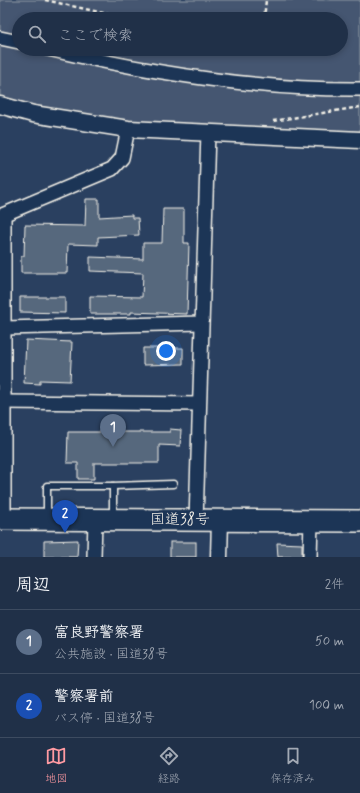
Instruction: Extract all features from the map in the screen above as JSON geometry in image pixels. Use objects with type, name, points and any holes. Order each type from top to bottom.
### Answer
[{"type":"highway","name":"国道38号","points":[[2,520],[360,521]]},
{"type":"street","points":[[0,38],[12,41]]},
{"type":"street","points":[[82,56],[139,68],[254,85],[360,89]]},
{"type":"street","points":[[0,105],[33,114],[128,129],[360,140]]},
{"type":"street","points":[[2,520],[5,328],[2,215],[112,169],[122,158],[128,129]]},
{"type":"street","points":[[196,521],[208,132]]},
{"type":"street","points":[[5,328],[201,323]]},
{"type":"street","points":[[5,402],[199,404]]},
{"type":"street","points":[[94,557],[104,520]]},
{"type":"street","points":[[219,557],[220,520]]},
{"type":"street","points":[[310,557],[311,521]]},
{"type":"lane","points":[[47,520],[47,486],[173,484]]},
{"type":"lane","points":[[104,520],[113,486]]},
{"type":"path","points":[[45,0],[99,12]]},
{"type":"path","points":[[265,12],[266,0]]},
{"type":"path","points":[[273,136],[273,120],[360,107]]},
{"type":"shaded area","points":[[0,0],[360,0],[360,140],[208,132],[0,105]]},
{"type":"building","points":[[86,199],[99,199],[99,217],[132,215],[132,218],[138,218],[139,235],[98,237],[98,245],[68,244],[67,273],[21,273],[21,256],[24,256],[25,225],[85,226]]},
{"type":"building","points":[[163,209],[184,209],[184,243],[189,243],[187,314],[131,312],[131,314],[90,314],[90,296],[142,297],[143,273],[90,271],[90,257],[143,259],[143,243],[162,243]]},
{"type":"building","points":[[20,297],[65,297],[65,313],[20,312]]},
{"type":"building","points":[[26,340],[72,342],[70,381],[40,380],[40,384],[24,383]]},
{"type":"building","points":[[143,348],[183,348],[183,364],[143,365]]},
{"type":"building","points":[[170,429],[181,430],[180,446],[159,445],[159,463],[94,463],[94,479],[78,479],[78,463],[67,463],[68,432],[170,432]]},
{"type":"building","points":[[78,540],[77,557],[44,557],[44,541]]},
{"type":"building","points":[[170,542],[196,542],[196,557],[170,557]]},
{"type":"building","points":[[277,543],[302,544],[302,557],[278,557]]},
{"type":"place","name":"富良野警察署","points":[[113,447]]},
{"type":"place","name":"警察署前","points":[[65,533]]}]
